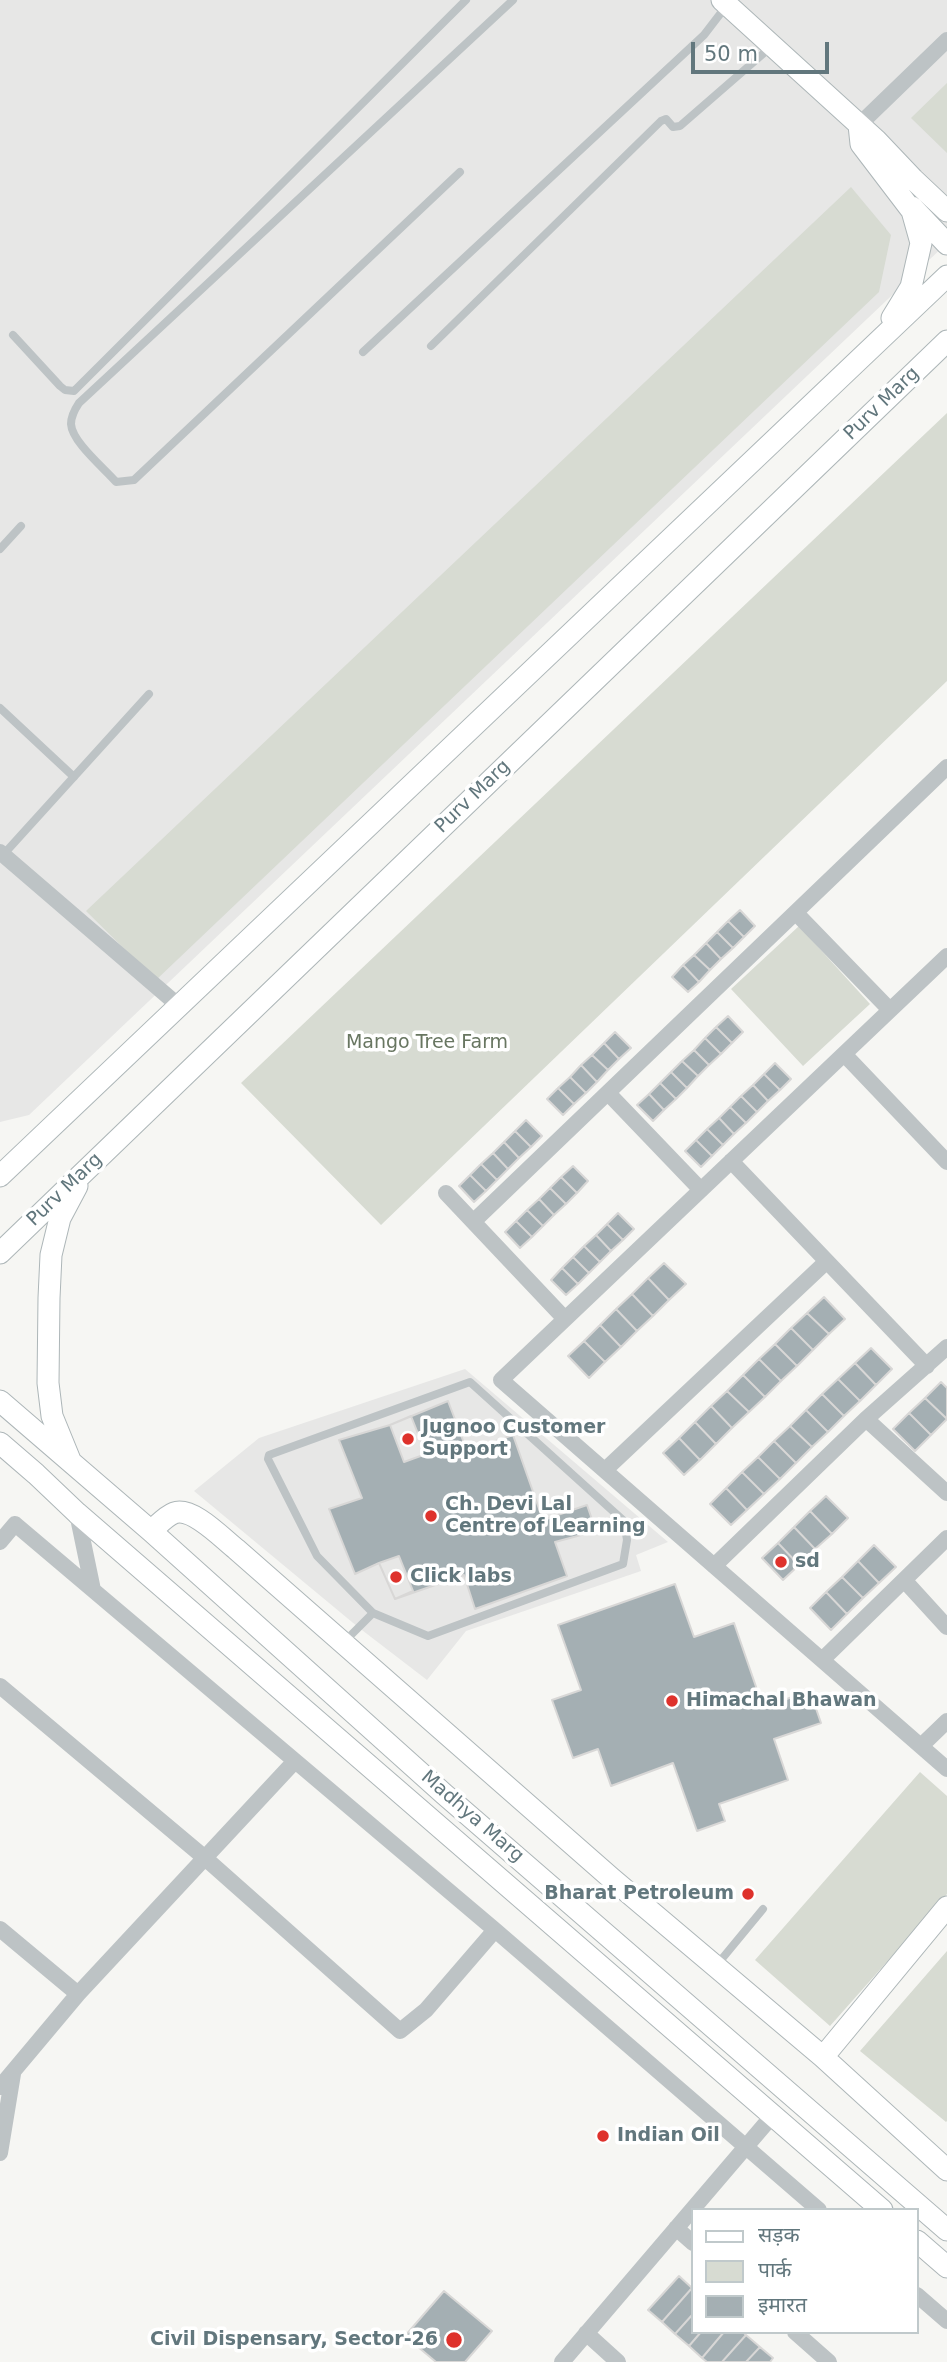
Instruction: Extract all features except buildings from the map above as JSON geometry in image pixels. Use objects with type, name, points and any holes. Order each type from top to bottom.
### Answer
[{"type":"main road","points":[[724,2],[876,140],[947,244]]},
{"type":"main road","points":[[905,185],[947,197]]},
{"type":"main road","points":[[905,185],[947,211]]},
{"type":"main road","points":[[878,342],[911,287],[921,243],[905,185]]},
{"type":"main road","points":[[0,1177],[947,276]]},
{"type":"main road","name":"Purv Marg","points":[[0,1253],[947,341]]},
{"type":"main road","points":[[0,1155],[30,1148]]},
{"type":"main road","points":[[73,1465],[52,1416],[49,1394],[50,1266],[60,1218],[87,1169]]},
{"type":"main road","name":"Madhya Marg","points":[[0,1401],[152,1531],[444,1794],[947,2230]]},
{"type":"main road","name":"Madhya Marg","points":[[0,1443],[880,2208]]},
{"type":"main road","points":[[0,1462],[37,1474]]},
{"type":"main road","points":[[152,1531],[172,1513],[193,1514],[714,1967],[822,2057],[947,2170]]},
{"type":"main road","points":[[822,2057],[947,1907]]},
{"type":"main road","points":[[919,2243],[947,2267]]},
{"type":"street","points":[[859,125],[947,40]]},
{"type":"street","points":[[474,1222],[947,767]]},
{"type":"street","points":[[2,853],[179,1006]]},
{"type":"street","points":[[796,913],[890,1010]]},
{"type":"street","points":[[947,956],[501,1380],[947,1769]]},
{"type":"street","points":[[844,1054],[947,1161]]},
{"type":"street","points":[[608,1093],[701,1190]]},
{"type":"street","points":[[731,1161],[927,1366]]},
{"type":"street","points":[[446,1193],[565,1320]]},
{"type":"street","points":[[605,1470],[826,1262]]},
{"type":"street","points":[[714,1566],[866,1419],[947,1348]]},
{"type":"street","points":[[866,1419],[947,1493]]},
{"type":"street","points":[[78,1513],[93,1590]]},
{"type":"street","points":[[0,1542],[15,1524],[495,1930],[817,2208]]},
{"type":"street","points":[[822,1660],[947,1538]]},
{"type":"street","points":[[904,1580],[947,1627]]},
{"type":"street","points":[[0,1686],[205,1858],[400,2031],[426,2010],[495,1930]]},
{"type":"street","points":[[921,1746],[947,1721]]},
{"type":"street","points":[[0,2087],[78,1994],[295,1761]]},
{"type":"street","points":[[0,1929],[78,1994]]},
{"type":"street","points":[[0,2153],[13,2074]]},
{"type":"street","points":[[693,2208],[773,2115]]},
{"type":"street","points":[[562,2362],[692,2209]]},
{"type":"street","points":[[676,2228],[692,2242]]},
{"type":"street","points":[[919,2297],[947,2321]]},
{"type":"street","points":[[586,2333],[618,2362]]},
{"type":"street","points":[[797,2334],[829,2362]]},
{"type":"lane","points":[[13,335],[60,386],[74,391],[466,0]]},
{"type":"lane","points":[[460,172],[134,480],[116,482],[81,445],[72,432],[71,421],[79,403],[513,0]]},
{"type":"lane","points":[[363,352],[704,35],[724,2]]},
{"type":"lane","points":[[431,346],[661,121],[666,120],[673,127],[680,126],[772,46]]},
{"type":"lane","points":[[0,549],[21,526]]},
{"type":"lane","points":[[2,853],[149,694]]},
{"type":"lane","points":[[0,708],[74,777]]},
{"type":"lane","points":[[470,1381],[624,1521],[627,1540],[623,1564],[428,1636],[373,1613],[317,1556],[268,1460],[270,1455],[470,1381]]},
{"type":"lane","points":[[343,1643],[373,1613]]},
{"type":"lane","points":[[714,1967],[763,1909]]},
{"type":"shaded area","points":[[0,0],[947,0],[947,243],[29,1115],[0,1122]]},
{"type":"shaded area","name":"Ch. Devi Lal Centre of Learning","points":[[465,1369],[668,1542],[636,1555],[641,1571],[466,1631],[427,1680],[358,1627],[194,1491],[259,1438]]},
{"type":"green space","points":[[947,83],[947,153],[911,118]]},
{"type":"green space","points":[[851,187],[891,235],[879,292],[156,980],[86,911]]},
{"type":"green space","name":"Mango Tree Farm","points":[[947,413],[947,681],[381,1225],[241,1083]]},
{"type":"green space","points":[[799,926],[870,1004],[803,1066],[731,989]]},
{"type":"green space","points":[[920,1772],[947,1796],[947,1894],[830,2026],[755,1960]]},
{"type":"green space","points":[[947,1951],[947,2121],[946,2122],[860,2051]]},
{"type":"place","name":"Jugnoo Customer Support","points":[[408,1439]]},
{"type":"place","name":"Ch. Devi Lal Centre of Learning","points":[[431,1516]]},
{"type":"place","name":"sd","points":[[781,1562]]},
{"type":"place","name":"Click labs","points":[[396,1577]]},
{"type":"place","name":"Himachal Bhawan","points":[[672,1701]]},
{"type":"place","name":"Bharat Petroleum","points":[[748,1894]]},
{"type":"place","name":"Indian Oil","points":[[603,2136]]},
{"type":"place","name":"Civil Dispensary, Sector-26","points":[[454,2340]]}]
